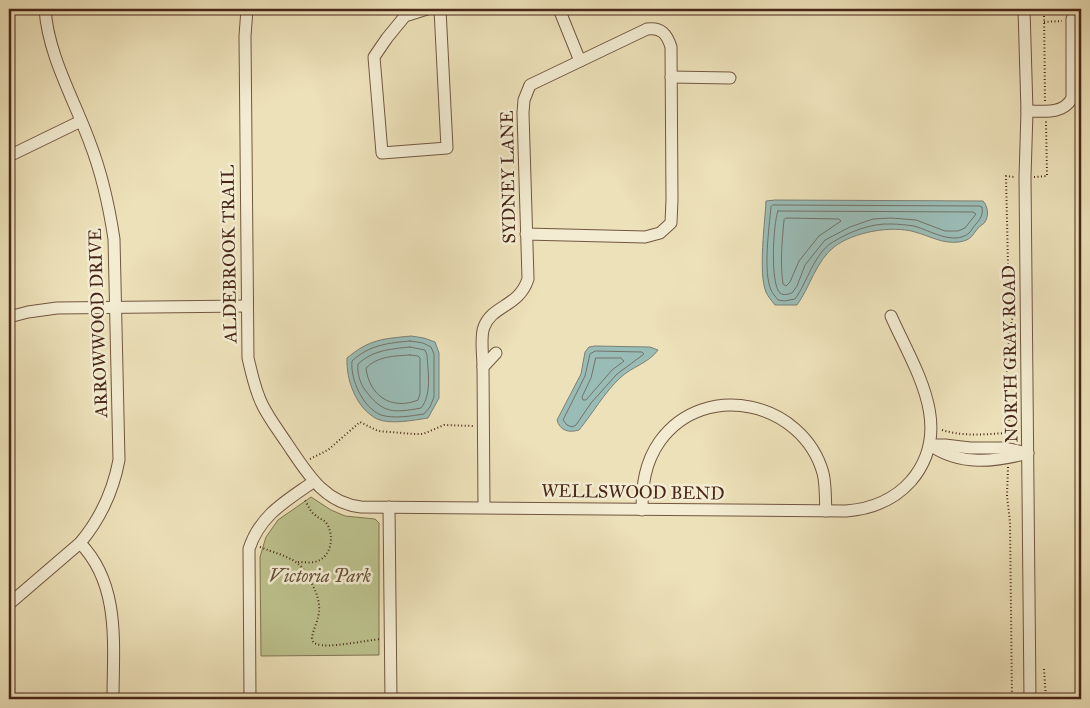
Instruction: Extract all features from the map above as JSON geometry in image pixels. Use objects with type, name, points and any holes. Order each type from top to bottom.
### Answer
[{"type":"street","name":"ARROWWOOD DRIVE","points":[[9,604],[80,543],[93,526],[108,499],[115,481],[119,460],[114,239],[111,219],[104,185],[82,121],[53,49],[45,9]]},
{"type":"street","name":"ALDEBROOK TRAIL","points":[[247,9],[245,36],[248,358],[255,387],[263,406],[313,482]]},
{"type":"street","points":[[427,9],[405,16],[374,57],[382,153],[447,148],[440,9]]},
{"type":"street","points":[[560,9],[580,61]]},
{"type":"street","name":"NORTH GRAY ROAD","points":[[1024,9],[1027,111],[1025,177],[1030,699]]},
{"type":"street","points":[[1027,111],[1046,111],[1062,108],[1068,105],[1072,98],[1075,26]]},
{"type":"street","name":"SYDNEY LANE","points":[[483,367],[483,329],[491,316],[518,298],[525,289],[528,279],[523,113],[526,92],[530,85],[655,28],[668,37],[671,47],[671,77]]},
{"type":"street","points":[[526,234],[646,236],[660,233],[671,223],[671,77],[730,78]]},
{"type":"street","points":[[9,156],[82,121]]},
{"type":"street","points":[[9,317],[47,308],[247,306]]},
{"type":"street","points":[[891,316],[928,401],[931,419],[930,445],[945,445],[1008,454],[1028,453]]},
{"type":"street","points":[[484,507],[483,367],[496,353]]},
{"type":"street","points":[[642,510],[642,489],[646,469],[653,454],[666,435],[688,418],[705,410],[737,405],[755,408],[776,415],[791,425],[805,439],[814,452],[822,472],[826,490],[826,511]]},
{"type":"street","name":"WELLSWOOD BEND","points":[[313,482],[323,491],[344,504],[361,507],[846,511],[864,509],[892,498],[917,473],[930,445]]},
{"type":"street","points":[[250,699],[250,548],[255,534],[265,518],[313,482]]},
{"type":"street","points":[[390,507],[391,699]]},
{"type":"street","points":[[80,543],[90,552],[101,571],[110,594],[113,628],[114,699]]},
{"type":"path","points":[[1044,9],[1047,176]]},
{"type":"path","points":[[1006,176],[1008,265],[1012,287],[1013,313],[1006,386],[1010,433],[1007,496],[1010,522],[1012,699]]},
{"type":"path","points":[[310,459],[328,450],[360,422],[378,431],[414,434],[423,434],[444,425],[474,426]]},
{"type":"path","points":[[942,430],[954,434],[968,435],[1010,433]]},
{"type":"path","points":[[260,547],[298,562],[315,562],[324,557],[332,539],[331,533],[325,521],[314,515],[304,499]]},
{"type":"path","points":[[298,562],[308,573],[319,603],[318,618],[312,638],[314,643],[320,646],[338,645],[381,639]]},
{"type":"path","points":[[1044,670],[1046,699]]},
{"type":"green space","name":"Victoria Park","points":[[311,497],[331,510],[345,516],[375,519],[379,523],[379,655],[261,656],[260,557],[266,537],[278,520]]},
{"type":"water","points":[[766,201],[983,201],[987,208],[987,214],[985,223],[971,237],[959,242],[942,241],[915,232],[895,229],[873,231],[851,237],[834,247],[822,259],[797,305],[775,305],[766,292],[762,273],[762,261]]},
{"type":"water","points":[[411,336],[435,342],[439,353],[439,398],[428,418],[396,422],[377,419],[363,408],[354,393],[348,375],[347,358],[370,343]]},
{"type":"water","points":[[589,347],[650,347],[658,350],[650,358],[624,374],[614,384],[579,430],[565,430],[560,427],[557,420],[581,374],[585,352]]}]
